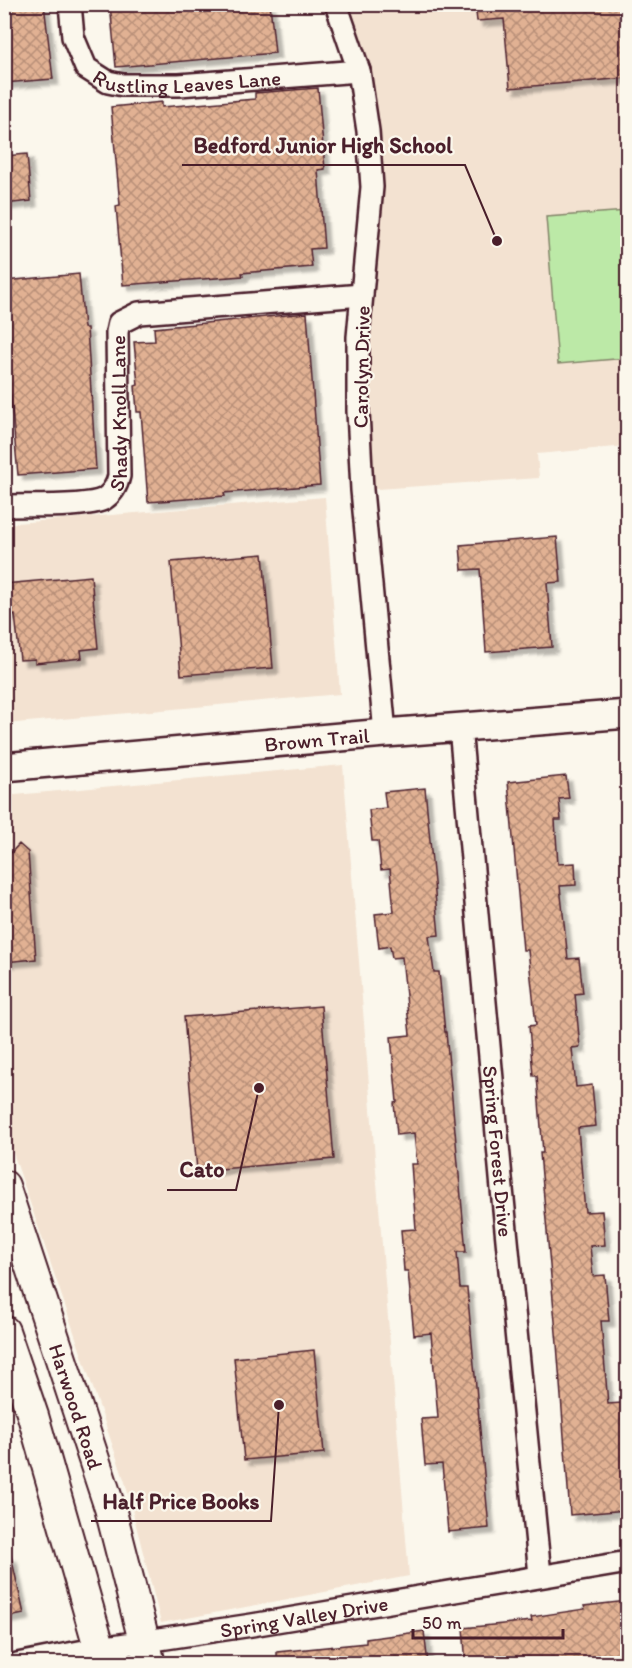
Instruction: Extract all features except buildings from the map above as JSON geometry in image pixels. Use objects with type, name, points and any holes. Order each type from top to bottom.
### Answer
[{"type":"main road","name":"Harwood Road","points":[[4,1186],[110,1508],[147,1652]]},
{"type":"main road","points":[[4,1331],[33,1416],[102,1656]]},
{"type":"street","name":"Rustling Leaves Lane","points":[[69,4],[73,37],[86,68],[108,82],[123,85],[179,85],[359,71]]},
{"type":"street","name":"Carolyn Drive","points":[[336,4],[359,71],[368,132],[372,188],[358,337],[358,411],[362,490],[385,733]]},
{"type":"street","name":"Shady Knoll Lane","points":[[4,506],[86,503],[103,499],[116,487],[119,476],[117,332],[119,323],[139,313],[362,295]]},
{"type":"street","name":"Brown Trail","points":[[4,767],[627,714]]},
{"type":"street","name":"Spring Forest Drive","points":[[460,727],[540,1575]]},
{"type":"street","name":"Spring Valley Drive","points":[[17,1664],[147,1652],[255,1625],[627,1562]]},
{"type":"shaded area","points":[[336,5],[627,5],[627,446],[537,454],[539,478],[362,490],[372,187]]},
{"type":"shaded area","points":[[325,497],[340,694],[5,724],[5,524]]},
{"type":"shaded area","points":[[343,765],[409,1576],[161,1623],[125,1482],[5,1129],[4,796]]},
{"type":"green space","points":[[627,211],[627,358],[558,364],[546,217]]},
{"type":"place","name":"Bedford Junior High School","points":[[497,241]]},
{"type":"place","name":"Cato","points":[[259,1088]]},
{"type":"place","name":"Half Price Books","points":[[279,1405]]}]
